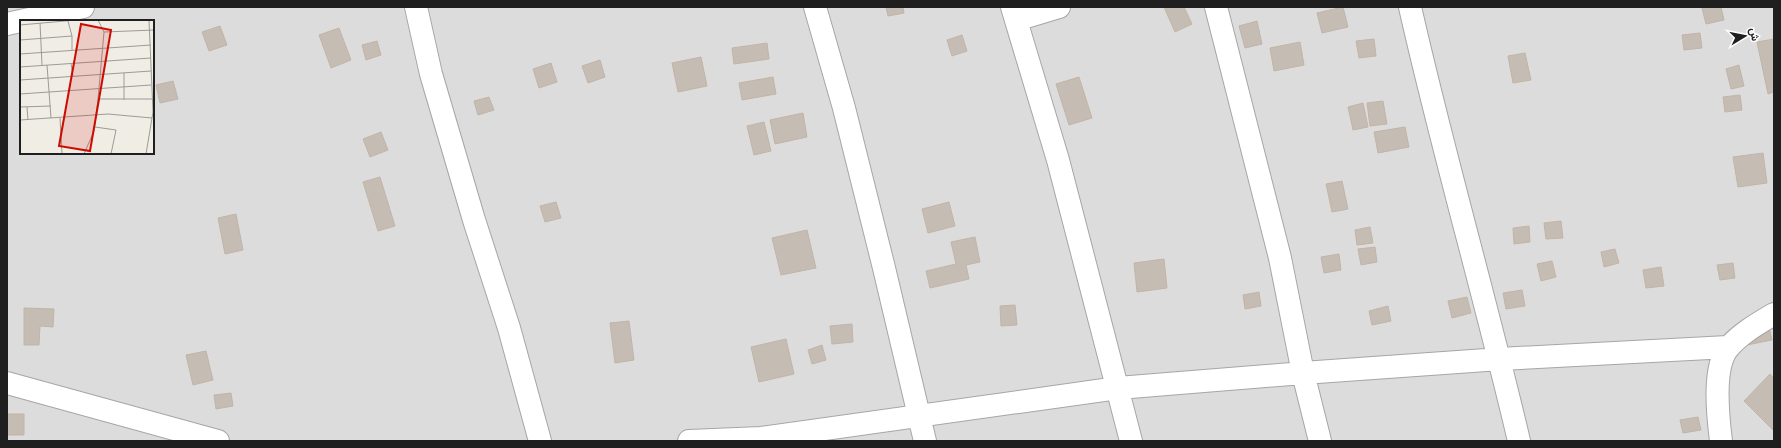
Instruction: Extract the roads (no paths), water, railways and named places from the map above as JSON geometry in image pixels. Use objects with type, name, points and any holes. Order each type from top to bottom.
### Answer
[{"type":"street","points":[[25,20],[83,7]]},
{"type":"street","points":[[416,7],[431,74],[474,220],[509,328],[540,441]]},
{"type":"street","points":[[816,7],[884,268],[925,441]]},
{"type":"street","points":[[1059,7],[1014,13],[1058,160],[1131,441]]},
{"type":"street","points":[[1216,7],[1280,258],[1303,373],[1320,441]]},
{"type":"street","points":[[1410,7],[1428,86],[1500,359],[1519,441]]},
{"type":"street","points":[[7,24],[20,21]]},
{"type":"street","points":[[1721,441],[1717,404],[1720,366],[1728,347],[1756,324],[1774,314]]},
{"type":"street","points":[[689,441],[762,440],[1118,388],[1500,359],[1728,347]]},
{"type":"street","points":[[7,383],[218,441]]}]
